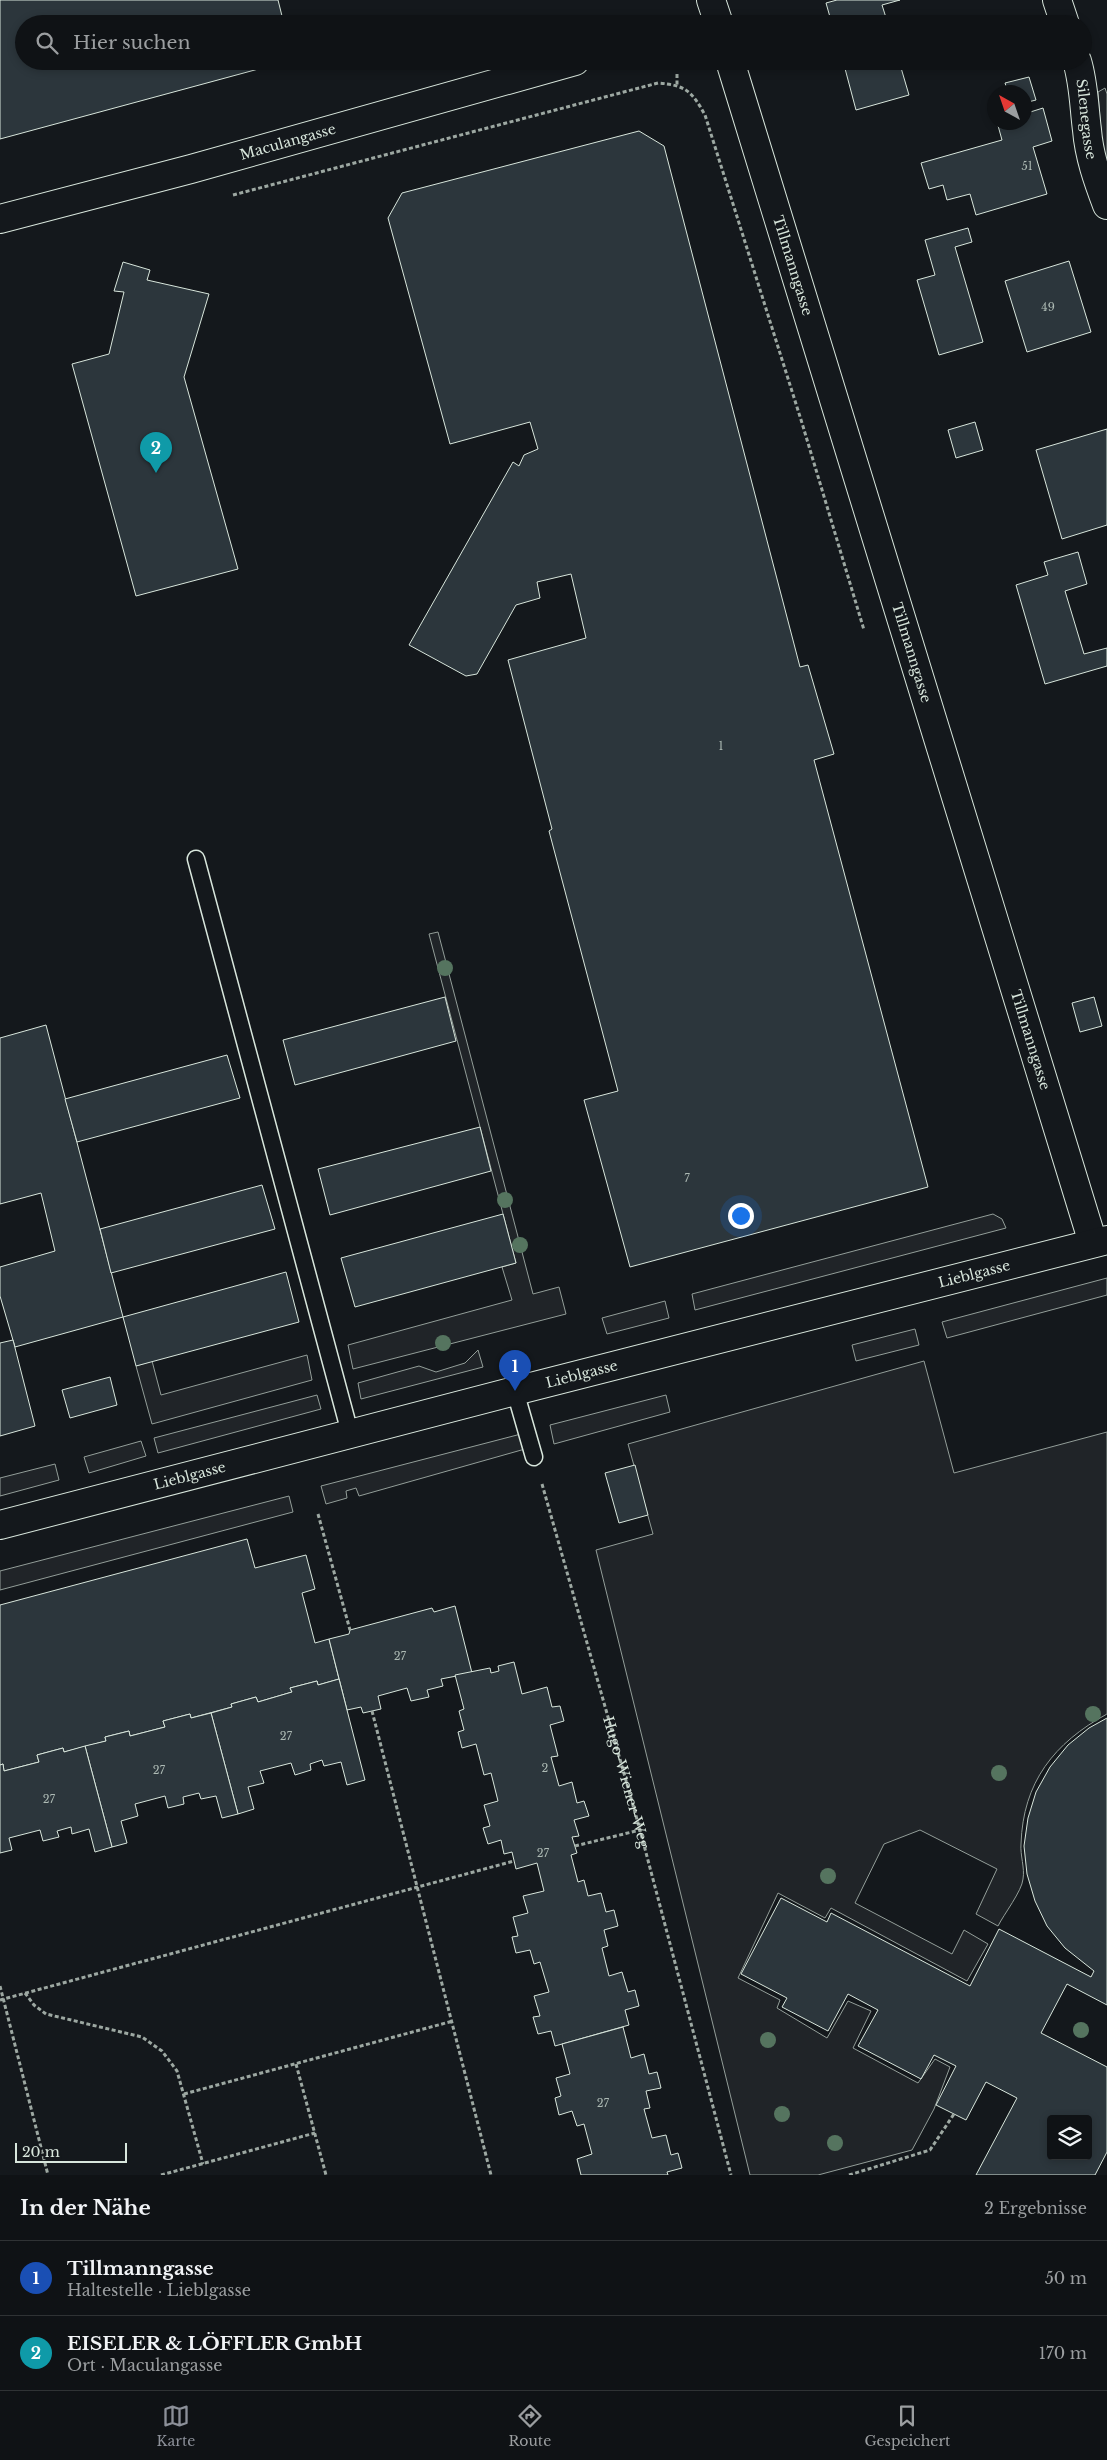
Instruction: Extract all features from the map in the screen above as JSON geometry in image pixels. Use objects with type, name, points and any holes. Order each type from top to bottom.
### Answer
[{"type":"street","points":[[1057,0],[1062,15]]},
{"type":"street","name":"Maculangasse","points":[[0,219],[191,169],[543,70]]},
{"type":"street","name":"Tillmanngasse","points":[[733,70],[1100,1241]]},
{"type":"street","name":"Silenegasse","points":[[1080,70],[1085,96],[1087,132],[1098,180],[1107,205]]},
{"type":"street","name":"Lieblgasse","points":[[0,1525],[350,1433],[1100,1241]]},
{"type":"lane","points":[[196,859],[350,1433]]},
{"type":"lane","points":[[515,1391],[534,1456]]},
{"type":"path","points":[[677,74],[677,85]]},
{"type":"path","points":[[233,195],[658,83],[677,85],[695,97],[705,115],[802,423],[864,630]]},
{"type":"path","name":"Hugo-Wiener-Weg","points":[[534,1456],[640,1830],[731,2175]]},
{"type":"path","points":[[318,1514],[350,1630]]},
{"type":"path","points":[[372,1711],[491,2175]]},
{"type":"path","points":[[575,1846],[640,1830]]},
{"type":"path","points":[[2,2000],[514,1861]]},
{"type":"path","points":[[0,1986],[2,2000],[48,2175]]},
{"type":"path","points":[[25,1993],[34,2005],[46,2014],[142,2037],[162,2051],[177,2071],[203,2164]]},
{"type":"path","points":[[184,2094],[453,2021]]},
{"type":"path","points":[[296,2064],[326,2175]]},
{"type":"path","points":[[849,2175],[930,2150],[954,2114]]},
{"type":"path","points":[[161,2175],[315,2134]]},
{"type":"shaded area","points":[[1105,88],[1107,94],[1107,171],[1103,157],[1098,92]]},
{"type":"shaded area","points":[[438,932],[533,1294],[559,1287],[566,1314],[353,1369],[348,1345],[512,1300],[502,1267],[516,1263],[429,934]]},
{"type":"shaded area","points":[[993,1214],[1002,1219],[1006,1228],[695,1310],[692,1294]]},
{"type":"shaded area","points":[[1107,1278],[1107,1295],[947,1338],[942,1322]]},
{"type":"shaded area","points":[[665,1301],[669,1318],[607,1334],[602,1318]]},
{"type":"shaded area","points":[[915,1329],[919,1345],[856,1361],[852,1345]]},
{"type":"shaded area","points":[[478,1350],[483,1367],[361,1399],[358,1383],[419,1366],[436,1372],[465,1363]]},
{"type":"shaded area","points":[[307,1355],[312,1380],[152,1424],[136,1366],[152,1361],[161,1395]]},
{"type":"shaded area","points":[[924,1361],[954,1473],[1107,1432],[1107,1714],[1071,1738],[1045,1767],[1035,1783],[1023,1822],[1021,1848],[1022,1884],[998,1926],[976,1914],[997,1869],[920,1830],[884,1844],[855,1903],[952,1954],[964,1930],[988,1944],[967,1981],[831,1908],[825,1918],[778,1893],[738,1978],[780,2000],[777,2008],[827,2038],[848,2001],[871,2011],[853,2048],[918,2083],[935,2059],[950,2067],[934,2109],[912,2150],[818,2175],[750,2175],[596,1550],[653,1534],[628,1444]]},
{"type":"shaded area","points":[[317,1395],[321,1409],[158,1453],[154,1438]]},
{"type":"shaded area","points":[[666,1395],[670,1412],[554,1444],[550,1425]]},
{"type":"shaded area","points":[[521,1434],[525,1449],[359,1496],[356,1488],[346,1491],[347,1498],[326,1504],[321,1486]]},
{"type":"shaded area","points":[[141,1441],[146,1456],[89,1473],[84,1457]]},
{"type":"shaded area","points":[[55,1464],[59,1480],[0,1496],[0,1478]]},
{"type":"shaded area","points":[[289,1496],[293,1512],[0,1590],[0,1571]]},
{"type":"building","points":[[0,0],[278,0],[282,15],[15,15],[15,70],[255,70],[0,139]]},
{"type":"building","points":[[837,0],[900,0],[882,5],[885,15],[829,15],[826,3]]},
{"type":"building","points":[[845,70],[902,70],[909,95],[856,110]]},
{"type":"building","points":[[1029,77],[1031,85],[1006,85],[1005,83]]},
{"type":"building","points":[[1032,87],[1036,100],[1032,101]]},
{"type":"building","points":[[1043,108],[1052,141],[1033,147],[1047,194],[976,215],[970,194],[947,200],[943,185],[929,189],[921,163],[1002,140],[999,130],[1032,130],[1032,111]]},
{"type":"building","points":[[639,131],[664,146],[800,667],[808,665],[834,754],[814,760],[928,1187],[630,1267],[584,1100],[618,1091],[549,831],[552,829],[508,660],[586,638],[571,574],[537,582],[540,598],[516,605],[477,674],[466,676],[409,645],[513,462],[519,466],[524,455],[538,449],[530,422],[450,444],[388,218],[402,193]]},
{"type":"building","points":[[968,228],[972,242],[955,247],[983,342],[939,355],[917,280],[935,275],[925,240]]},
{"type":"building","points":[[1069,261],[1091,332],[1027,352],[1005,281]]},
{"type":"building","points":[[123,262],[150,270],[147,280],[209,294],[184,377],[238,569],[136,596],[72,364],[109,354],[124,292],[114,291]]},
{"type":"building","points":[[975,422],[983,450],[956,458],[948,430]]},
{"type":"building","points":[[1107,429],[1107,525],[1062,539],[1036,450]]},
{"type":"building","points":[[1078,552],[1087,584],[1065,591],[1084,654],[1107,648],[1107,666],[1045,684],[1016,585],[1048,575],[1044,562]]},
{"type":"building","points":[[445,997],[456,1041],[295,1085],[283,1040]]},
{"type":"building","points":[[1094,997],[1102,1026],[1080,1032],[1072,1003]]},
{"type":"building","points":[[46,1025],[123,1317],[15,1347],[0,1296],[0,1267],[55,1251],[41,1193],[0,1204],[0,1038]]},
{"type":"building","points":[[227,1055],[240,1098],[77,1142],[65,1099]]},
{"type":"building","points":[[480,1127],[491,1171],[330,1215],[318,1169]]},
{"type":"building","points":[[262,1185],[275,1229],[111,1273],[100,1229]]},
{"type":"building","points":[[503,1214],[516,1263],[355,1307],[341,1258]]},
{"type":"building","points":[[286,1272],[299,1322],[136,1366],[123,1317]]},
{"type":"building","points":[[13,1340],[35,1426],[0,1436],[0,1343]]},
{"type":"building","points":[[110,1377],[117,1405],[70,1418],[62,1390]]},
{"type":"building","points":[[635,1465],[648,1515],[619,1523],[605,1473]]},
{"type":"building","points":[[247,1539],[255,1568],[306,1555],[315,1589],[302,1593],[315,1643],[329,1639],[339,1679],[318,1685],[317,1681],[290,1688],[292,1692],[258,1702],[256,1697],[231,1704],[232,1707],[191,1718],[190,1714],[163,1721],[165,1727],[130,1736],[129,1731],[105,1737],[106,1741],[64,1752],[63,1748],[37,1755],[39,1762],[4,1771],[3,1764],[0,1765],[0,1605]]},
{"type":"building","points":[[455,1606],[472,1673],[441,1679],[443,1686],[427,1690],[429,1697],[411,1701],[407,1688],[378,1696],[381,1709],[363,1713],[361,1707],[347,1710],[329,1639],[349,1634],[350,1630],[432,1608],[434,1612]]},
{"type":"building","points":[[514,1662],[522,1694],[547,1687],[552,1707],[560,1706],[564,1721],[550,1725],[558,1756],[551,1757],[559,1786],[572,1782],[577,1803],[584,1801],[589,1816],[574,1820],[579,1836],[572,1837],[577,1853],[571,1855],[578,1882],[584,1880],[588,1896],[601,1893],[606,1912],[614,1910],[618,1926],[604,1930],[608,1946],[602,1948],[609,1976],[622,1972],[628,1992],[635,1990],[639,2006],[625,2010],[629,2025],[555,2046],[551,2031],[538,2034],[533,2017],[540,2016],[534,1996],[549,1992],[540,1962],[534,1964],[530,1950],[516,1953],[512,1937],[518,1936],[513,1917],[528,1913],[523,1896],[544,1891],[537,1863],[516,1869],[512,1852],[504,1854],[501,1840],[488,1844],[483,1828],[490,1826],[484,1805],[498,1801],[491,1773],[484,1775],[476,1744],[462,1748],[458,1732],[464,1730],[459,1711],[464,1709],[455,1675],[490,1668],[491,1673],[499,1671],[498,1666]]},
{"type":"building","points":[[339,1679],[365,1780],[347,1785],[341,1762],[324,1766],[322,1760],[310,1764],[311,1770],[295,1775],[291,1763],[260,1771],[264,1783],[248,1787],[254,1809],[238,1814],[211,1713],[232,1707],[231,1704],[256,1697],[258,1702],[292,1692],[290,1688],[317,1681],[318,1685]]},
{"type":"building","points":[[211,1713],[238,1814],[222,1818],[216,1796],[201,1799],[199,1793],[183,1797],[184,1804],[168,1808],[165,1796],[135,1804],[138,1816],[121,1821],[127,1843],[112,1847],[85,1746],[106,1741],[105,1737],[129,1731],[130,1736],[165,1727],[163,1721],[190,1714],[191,1718]]},
{"type":"building","points":[[1107,1718],[1107,2005],[1067,1984],[1041,2033],[1107,2067],[1107,2152],[1095,2175],[976,2175],[1017,2098],[986,2082],[966,2120],[936,2105],[956,2066],[934,2055],[921,2079],[858,2046],[878,2010],[848,1994],[828,2031],[782,2007],[787,1998],[741,1974],[781,1898],[827,1922],[831,1913],[970,1986],[999,1929],[1091,1977],[1094,1971],[1065,1948],[1047,1926],[1035,1901],[1027,1874],[1024,1846],[1028,1818],[1036,1792],[1050,1767],[1068,1745],[1089,1728]]},
{"type":"building","points":[[85,1746],[112,1847],[95,1852],[89,1829],[72,1834],[71,1827],[57,1831],[59,1837],[43,1841],[40,1830],[9,1838],[12,1850],[0,1853],[0,1765],[3,1764],[4,1771],[39,1762],[37,1755],[63,1748],[64,1752]]},
{"type":"building","points":[[623,2027],[631,2058],[644,2054],[649,2074],[657,2072],[661,2088],[646,2091],[650,2108],[644,2109],[652,2138],[666,2135],[671,2155],[678,2153],[682,2168],[667,2172],[668,2175],[581,2175],[577,2159],[592,2154],[584,2124],[577,2126],[572,2111],[559,2115],[555,2098],[561,2096],[556,2078],[570,2074],[562,2044]]},
{"type":"place","name":"EISELER & LÖFFLER GmbH","points":[[156,473]]},
{"type":"place","name":"Tillmanngasse","points":[[515,1391]]}]
